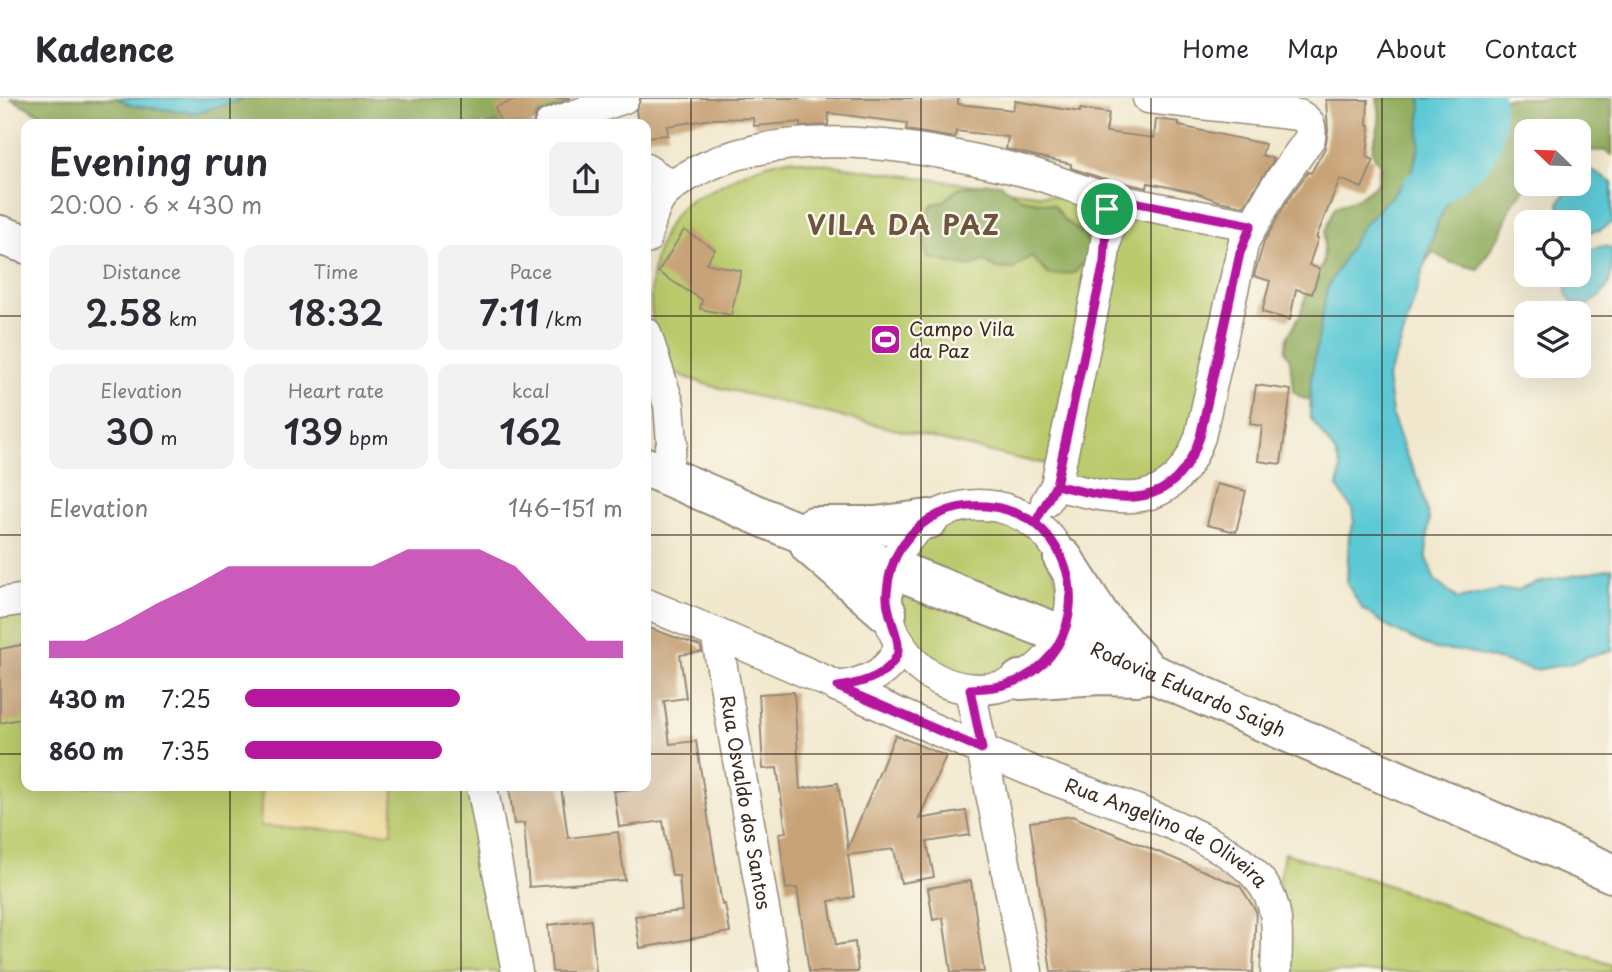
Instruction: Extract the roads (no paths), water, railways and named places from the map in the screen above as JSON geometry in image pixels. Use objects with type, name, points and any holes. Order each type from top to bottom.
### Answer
[{"type":"highway","points":[[0,235],[21,241]]},
{"type":"highway","name":"Rodovia Eduardo Saigh","points":[[655,470],[783,526],[892,566],[1063,635],[1154,677],[1612,873]]},
{"type":"highway","points":[[783,526],[876,526],[929,519]]},
{"type":"highway","points":[[783,526],[828,560],[893,628]]},
{"type":"highway","points":[[1063,558],[1100,616],[1154,677]]},
{"type":"highway","points":[[1020,680],[1101,675],[1154,677]]},
{"type":"street","points":[[1056,485],[1112,497],[1136,497],[1158,492],[1177,481],[1193,456],[1200,437],[1240,253],[1251,225],[1310,138],[1312,129],[1307,120],[1299,115],[1148,98]]},
{"type":"street","points":[[572,119],[620,108]]},
{"type":"street","points":[[651,224],[659,200],[672,186],[726,158],[753,149],[800,143],[862,144],[958,158],[1022,172],[1103,196],[1251,225]]},
{"type":"street","points":[[651,172],[672,186]]},
{"type":"street","points":[[1035,523],[1056,485],[1104,262],[1108,229],[1103,196]]},
{"type":"street","points":[[651,349],[669,405],[672,443],[655,470]]},
{"type":"street","points":[[838,687],[856,684],[882,672],[897,655],[887,592],[892,566],[909,537],[929,519],[955,508],[983,504],[1010,509],[1035,523],[1046,533],[1063,558],[1072,600],[1063,635],[1043,663],[1020,680],[996,688],[970,689],[950,685],[931,676],[915,663],[893,628]]},
{"type":"street","points":[[0,604],[21,600]]},
{"type":"street","name":"Rua Angelino de Oliveira","points":[[651,606],[982,749],[1193,835],[1237,859],[1268,890],[1276,909],[1276,972]]},
{"type":"street","name":"Rua Osvaldo dos Santos","points":[[716,632],[775,972]]},
{"type":"street","points":[[970,689],[1027,972]]},
{"type":"street","points":[[483,791],[517,972]]},
{"type":"water","points":[[116,98],[246,98],[197,113],[133,106]]},
{"type":"water","points":[[1421,98],[1480,98],[1484,120],[1474,152],[1438,221],[1399,349],[1387,378],[1392,414],[1406,455],[1419,481],[1429,519],[1426,556],[1435,581],[1458,599],[1499,590],[1518,590],[1536,583],[1612,568],[1612,651],[1570,664],[1535,670],[1464,651],[1434,649],[1391,629],[1362,608],[1347,584],[1349,535],[1354,522],[1352,509],[1338,488],[1341,468],[1335,452],[1310,417],[1311,379],[1327,288],[1361,228],[1410,176],[1419,148]]},
{"type":"water","points":[[1591,170],[1612,183],[1612,222],[1600,230],[1591,232],[1591,210],[1560,210],[1559,202],[1564,196],[1591,196]]},
{"type":"water","points":[[1605,246],[1612,249],[1609,283],[1602,294],[1591,303],[1591,301],[1571,301],[1566,294],[1566,287],[1591,287],[1591,249]]},
{"type":"waterway","points":[[1425,191],[1476,145],[1481,134],[1480,98]]},
{"type":"place","name":"Campo Vila da Paz","points":[[886,340]]},
{"type":"district","name":"VILA DA PAZ","points":[[904,226]]}]
